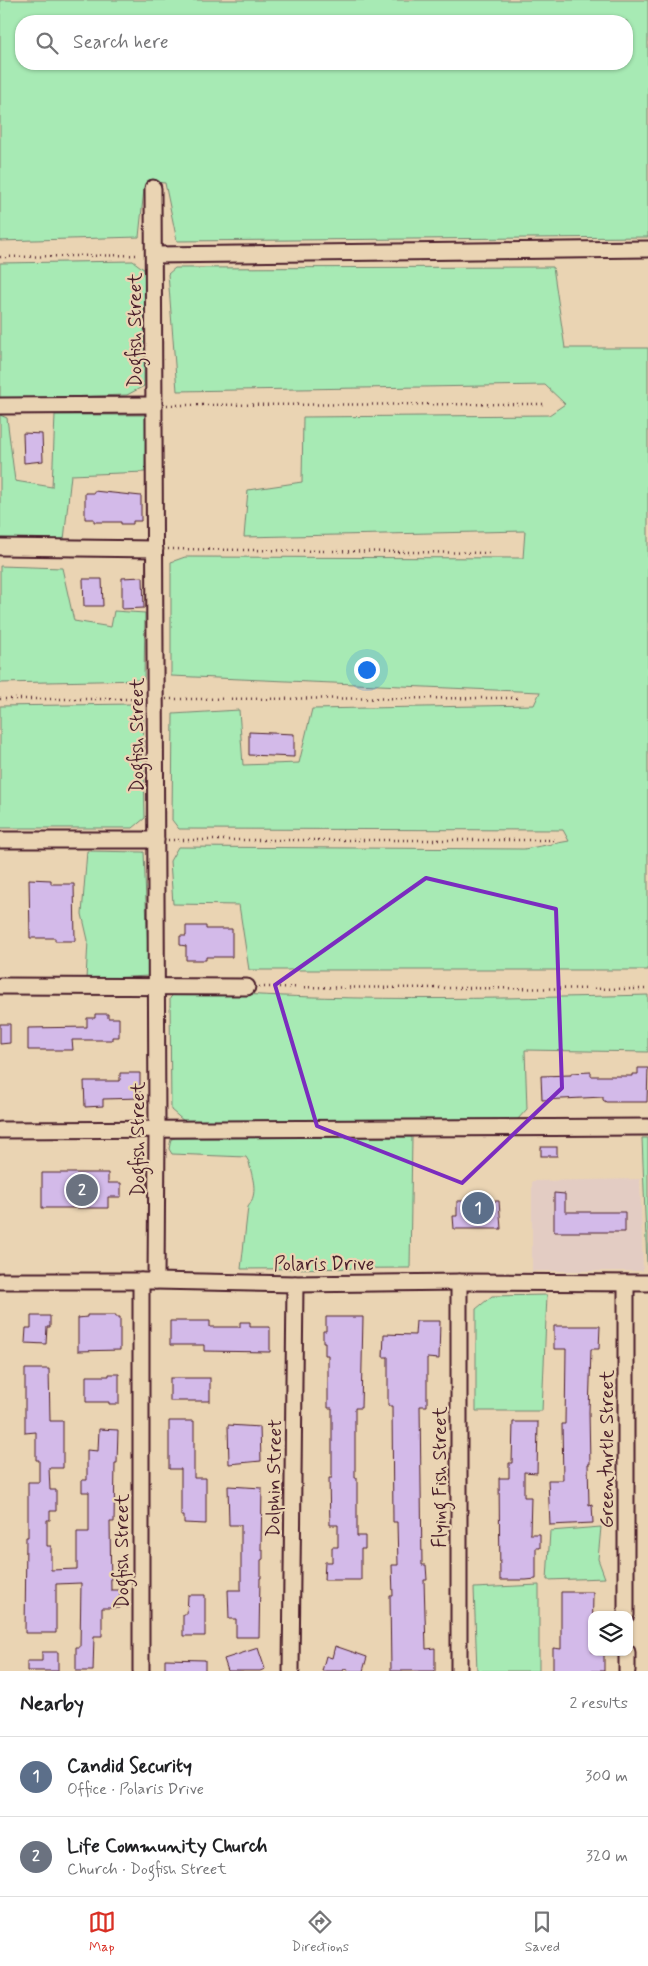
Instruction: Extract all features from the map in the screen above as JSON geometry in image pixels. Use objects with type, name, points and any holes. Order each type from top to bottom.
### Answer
[{"type":"street","name":"Dogfish Street","points":[[142,1671],[149,1281],[157,1128],[153,188]]},
{"type":"street","points":[[154,255],[648,249]]},
{"type":"street","points":[[0,406],[154,405]]},
{"type":"street","points":[[0,547],[155,549]]},
{"type":"street","points":[[0,840],[156,840]]},
{"type":"street","points":[[0,986],[247,987]]},
{"type":"street","points":[[0,1130],[648,1127]]},
{"type":"street","name":"Polaris Drive","points":[[0,1281],[149,1281],[295,1284],[459,1282],[648,1283]]},
{"type":"street","name":"Flying Fish Street","points":[[459,1282],[459,1671]]},
{"type":"street","name":"Greenturtle Street","points":[[626,1283],[626,1611]]},
{"type":"street","name":"Dolphin Street","points":[[291,1671],[295,1284]]},
{"type":"street","points":[[627,1656],[627,1671]]},
{"type":"path","points":[[0,257],[154,255]]},
{"type":"path","points":[[154,405],[543,404]]},
{"type":"path","points":[[155,549],[489,553]]},
{"type":"path","points":[[0,699],[520,698]]},
{"type":"path","points":[[156,840],[557,840]]},
{"type":"path","points":[[247,987],[648,989]]},
{"type":"highlighted area","points":[[426,878],[556,909],[562,1088],[462,1183],[317,1126],[275,985]]},
{"type":"shaded area","points":[[640,1179],[643,1271],[532,1271],[532,1181]]},
{"type":"green space","points":[[0,0],[648,0],[648,237],[177,241],[165,183],[154,182],[144,189],[139,237],[0,241]]},
{"type":"green space","points":[[133,261],[145,270],[144,386],[127,395],[0,399],[0,263]]},
{"type":"green space","points":[[553,267],[565,348],[648,348],[648,970],[249,970],[239,905],[173,904],[170,861],[178,847],[524,849],[569,841],[563,830],[179,829],[172,820],[173,714],[239,710],[243,765],[299,763],[312,709],[534,705],[540,692],[171,676],[171,562],[185,557],[523,558],[525,531],[244,537],[248,490],[302,482],[303,417],[549,415],[565,404],[545,385],[177,391],[168,274],[175,268]]},
{"type":"green space","points":[[0,415],[7,418],[15,481],[52,487],[55,415],[146,415],[145,472],[71,475],[64,540],[0,539]]},
{"type":"green space","points":[[0,566],[62,568],[74,621],[111,627],[114,611],[145,613],[144,680],[0,683]]},
{"type":"green space","points":[[132,704],[143,711],[145,818],[133,828],[0,828],[0,706]]},
{"type":"green space","points":[[87,851],[144,852],[149,976],[86,979],[88,940],[82,914]]},
{"type":"green space","points":[[178,990],[237,994],[413,999],[648,995],[648,1052],[525,1050],[527,1109],[517,1120],[185,1122],[171,1110],[170,998]]},
{"type":"green space","points":[[412,1137],[410,1268],[241,1269],[248,1207],[254,1190],[249,1162],[246,1157],[172,1154],[169,1149],[171,1139],[176,1138]]},
{"type":"green space","points":[[642,1138],[648,1138],[648,1265],[647,1265]]},
{"type":"green space","points":[[547,1295],[542,1411],[476,1411],[476,1309],[492,1296]]},
{"type":"green space","points":[[601,1527],[598,1559],[605,1578],[547,1580],[550,1531]]},
{"type":"green space","points":[[539,1585],[539,1671],[477,1671],[474,1588]]},
{"type":"building","points":[[23,433],[42,434],[43,461],[24,463]]},
{"type":"building","points":[[94,491],[141,496],[141,521],[133,521],[133,524],[121,524],[121,522],[94,522],[94,519],[85,519],[85,493],[94,493]]},
{"type":"building","points":[[143,577],[144,608],[122,609],[122,578]]},
{"type":"building","points":[[83,579],[102,579],[103,606],[84,606]]},
{"type":"building","points":[[249,732],[294,734],[294,757],[249,755]]},
{"type":"building","points":[[29,879],[51,880],[51,884],[74,884],[75,941],[55,941],[55,938],[30,938]]},
{"type":"building","points":[[186,926],[206,926],[206,929],[232,929],[232,957],[206,957],[206,960],[186,960],[186,946],[180,945],[180,936],[186,936]]},
{"type":"building","points":[[95,1014],[108,1014],[108,1018],[119,1018],[119,1037],[112,1037],[112,1040],[72,1040],[73,1050],[28,1050],[28,1028],[87,1027],[87,1018],[95,1018]]},
{"type":"building","points":[[0,1024],[10,1024],[10,1043],[0,1044]]},
{"type":"building","points":[[638,1068],[648,1068],[647,1102],[606,1102],[603,1100],[603,1097],[542,1100],[541,1076],[591,1072],[591,1076],[632,1076],[632,1074],[638,1074]]},
{"type":"building","points":[[120,1073],[140,1073],[140,1098],[103,1099],[103,1106],[85,1107],[84,1081],[120,1081]]},
{"type":"building","points":[[541,1147],[557,1147],[557,1156],[541,1156]]},
{"type":"building","points":[[42,1173],[108,1173],[108,1183],[121,1183],[121,1197],[108,1197],[108,1208],[42,1208]]},
{"type":"building","points":[[554,1193],[565,1194],[565,1212],[625,1212],[625,1232],[554,1232]]},
{"type":"building","points":[[457,1201],[499,1201],[501,1229],[454,1229],[453,1216],[457,1216]]},
{"type":"building","points":[[87,1315],[116,1315],[116,1317],[120,1317],[120,1350],[78,1351],[78,1318],[87,1317]]},
{"type":"building","points":[[31,1316],[50,1316],[50,1327],[47,1327],[46,1344],[25,1343],[26,1328],[31,1328]]},
{"type":"building","points":[[326,1317],[363,1317],[361,1408],[355,1408],[357,1536],[365,1536],[365,1549],[361,1549],[361,1580],[324,1580],[325,1562],[332,1562],[332,1547],[338,1547],[338,1525],[330,1525],[329,1478],[332,1478],[332,1408],[328,1408],[328,1355],[325,1355],[325,1342],[323,1342],[323,1331],[326,1331]]},
{"type":"building","points":[[170,1321],[210,1321],[210,1327],[240,1327],[240,1322],[250,1322],[250,1327],[270,1327],[270,1352],[204,1351],[204,1345],[170,1345]]},
{"type":"building","points":[[416,1321],[440,1321],[439,1359],[427,1358],[427,1406],[420,1406],[422,1565],[426,1565],[427,1580],[424,1580],[426,1649],[435,1648],[435,1671],[391,1671],[390,1596],[393,1596],[392,1565],[398,1565],[397,1522],[393,1522],[392,1406],[388,1406],[388,1357],[383,1357],[384,1334],[415,1335]]},
{"type":"building","points":[[554,1326],[600,1326],[599,1349],[591,1349],[590,1464],[588,1464],[589,1505],[592,1504],[593,1523],[550,1525],[548,1480],[563,1480],[562,1424],[565,1424],[566,1349],[554,1349]]},
{"type":"building","points":[[25,1369],[49,1369],[50,1421],[63,1421],[63,1468],[49,1468],[50,1490],[56,1490],[56,1511],[50,1511],[50,1520],[47,1520],[47,1546],[51,1546],[51,1570],[77,1569],[77,1532],[89,1532],[89,1492],[82,1492],[82,1480],[87,1480],[87,1450],[98,1451],[99,1429],[118,1430],[117,1463],[115,1463],[114,1522],[110,1522],[111,1590],[120,1590],[120,1608],[102,1608],[102,1636],[94,1636],[93,1671],[76,1671],[76,1647],[80,1647],[81,1583],[56,1584],[56,1633],[25,1633],[28,1482],[39,1482],[39,1460],[36,1460],[36,1432],[25,1433]]},
{"type":"building","points":[[109,1374],[119,1374],[119,1404],[86,1402],[86,1376],[109,1376]]},
{"type":"building","points":[[170,1378],[210,1378],[210,1401],[170,1401]]},
{"type":"building","points":[[169,1421],[194,1421],[194,1478],[206,1478],[206,1524],[184,1523],[184,1516],[181,1516],[181,1469],[169,1469]]},
{"type":"building","points":[[513,1422],[538,1422],[537,1473],[524,1472],[524,1497],[531,1497],[530,1534],[540,1534],[540,1548],[536,1548],[536,1579],[500,1580],[499,1478],[509,1478],[509,1463],[512,1463]]},
{"type":"building","points":[[228,1425],[260,1427],[261,1461],[229,1464]]},
{"type":"building","points":[[228,1486],[262,1488],[261,1549],[263,1549],[263,1559],[261,1560],[260,1578],[259,1637],[236,1637],[236,1619],[229,1619],[228,1590],[241,1590],[241,1525],[229,1525]]},
{"type":"building","points":[[561,1592],[593,1592],[593,1611],[588,1611],[588,1656],[604,1656],[604,1671],[553,1671],[553,1648],[561,1649]]},
{"type":"building","points":[[188,1595],[205,1595],[205,1636],[183,1636],[183,1614],[187,1614]]},
{"type":"building","points":[[335,1646],[367,1657],[363,1671],[344,1669],[343,1671],[322,1671],[326,1656],[332,1658]]},
{"type":"building","points":[[258,1648],[265,1669],[260,1671],[228,1671],[224,1659]]},
{"type":"building","points":[[42,1652],[58,1652],[58,1671],[27,1671],[27,1661],[42,1661]]},
{"type":"building","points":[[165,1659],[205,1660],[205,1671],[165,1671]]},
{"type":"place","name":"Life Community Church","points":[[82,1190]]},
{"type":"place","name":"Candid Security","points":[[478,1208]]}]
